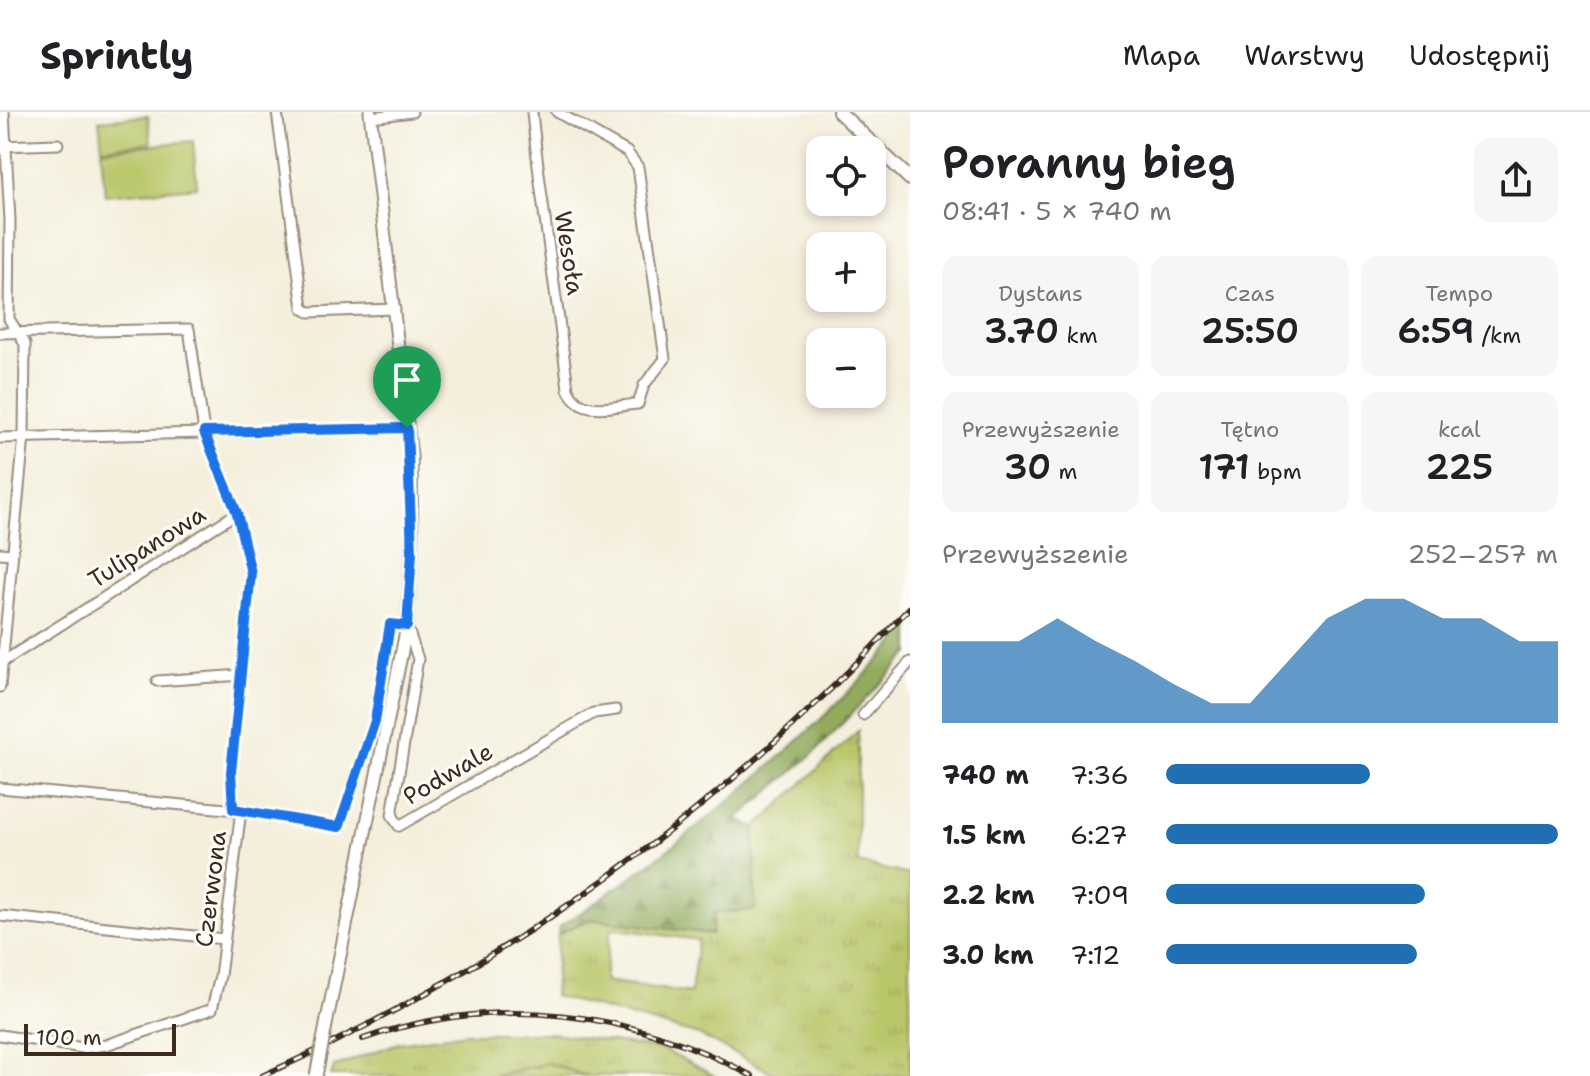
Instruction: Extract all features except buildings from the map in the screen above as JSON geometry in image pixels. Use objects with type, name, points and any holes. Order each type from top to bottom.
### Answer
[{"type":"main road","points":[[842,113],[910,179]]},
{"type":"street","points":[[0,687],[24,436],[25,344],[9,319],[10,220],[3,146],[4,112]]},
{"type":"street","points":[[277,112],[303,308],[309,312],[395,309]]},
{"type":"street","points":[[316,1076],[407,626],[412,552],[407,428],[370,114],[412,112]]},
{"type":"street","name":"Wesoła","points":[[532,112],[542,215],[573,400],[584,407],[638,404],[644,385],[665,359],[638,167],[632,156],[557,112]]},
{"type":"street","points":[[3,146],[58,144]]},
{"type":"street","points":[[0,292],[9,283]]},
{"type":"street","name":"Tulipanowa","points":[[4,661],[237,513],[204,432],[189,329],[19,332]]},
{"type":"street","points":[[0,333],[19,332]]},
{"type":"street","points":[[0,438],[407,428]]},
{"type":"street","points":[[0,788],[237,810],[231,772],[251,573],[237,513]]},
{"type":"street","points":[[0,553],[12,554]]},
{"type":"street","name":"Czerwona","points":[[0,1035],[83,1048],[106,1045],[212,1009],[224,939],[237,810],[339,827],[375,721],[390,624],[407,626]]},
{"type":"street","name":"Podwale","points":[[407,626],[418,659],[392,815],[399,826],[594,713],[616,710]]},
{"type":"street","points":[[863,715],[910,662]]},
{"type":"street","points":[[157,681],[242,675]]},
{"type":"street","points":[[0,916],[224,939]]},
{"type":"green space","points":[[148,116],[151,143],[102,148],[99,120]]},
{"type":"green space","points":[[193,141],[197,187],[105,195],[101,150]]},
{"type":"green space","points":[[910,625],[910,653],[812,755],[738,818],[755,828],[755,910],[715,913],[712,934],[589,919],[558,934],[559,927],[651,863],[745,788],[834,707]]},
{"type":"green space","points":[[858,731],[858,863],[910,875],[910,1076],[778,1076],[699,1035],[554,996],[558,934],[589,919],[711,934],[714,913],[754,910],[755,828]],"holes":[[[611,928],[698,940],[691,993],[604,981]]]},
{"type":"green space","points":[[466,1033],[551,1033],[662,1049],[715,1076],[587,1076],[548,1063],[490,1076],[331,1076],[334,1067],[398,1043]]},
{"type":"green space","points":[[548,1063],[587,1076],[490,1076]]},
{"type":"railway","points":[[262,1076],[355,1031],[443,983],[528,931],[610,875],[689,815],[765,750],[839,681],[910,607]]},
{"type":"railway","points":[[363,1039],[412,1025],[462,1016],[512,1013],[562,1016],[611,1023],[659,1036],[752,1076]]},
{"type":"route","points":[[407,428],[411,456],[412,552],[407,626],[390,624],[375,721],[339,827],[233,809],[231,772],[251,573],[237,513],[204,432],[407,428]]}]
